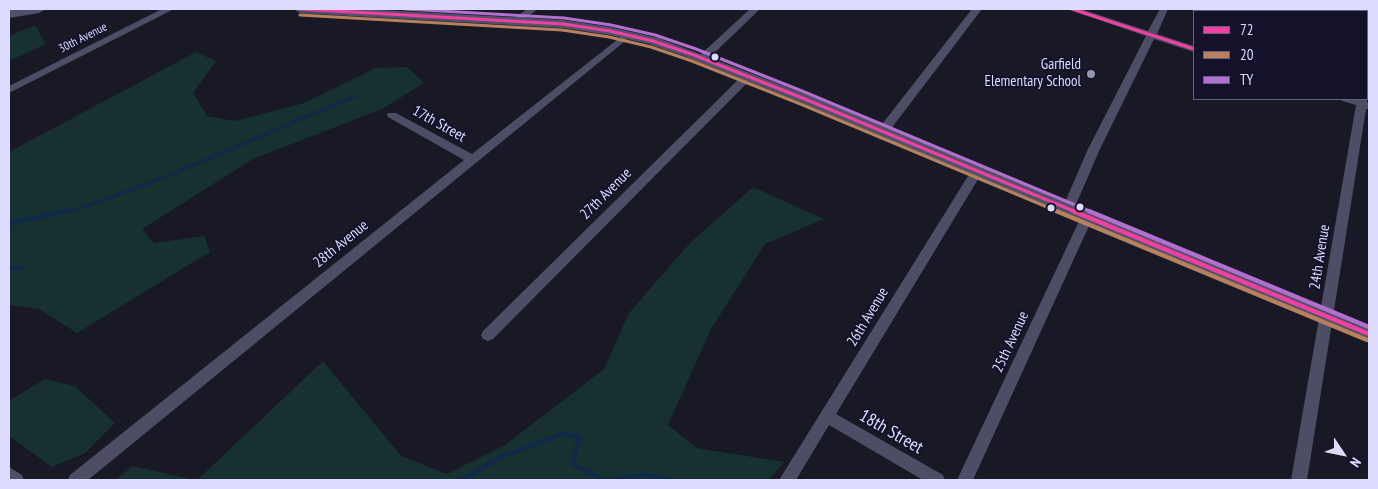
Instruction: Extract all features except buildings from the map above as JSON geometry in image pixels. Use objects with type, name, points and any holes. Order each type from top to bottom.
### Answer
[{"type":"street","points":[[9,14],[39,9]]},
{"type":"street","name":"30th Avenue","points":[[9,90],[168,9]]},
{"type":"street","points":[[300,9],[345,10],[564,24],[627,35],[703,58],[1369,334]]},
{"type":"street","points":[[516,21],[533,9]]},
{"type":"street","points":[[703,58],[755,9]]},
{"type":"street","points":[[883,132],[977,9]]},
{"type":"street","points":[[1072,9],[1193,49]]},
{"type":"street","points":[[1068,209],[1094,150],[1164,9]]},
{"type":"street","name":"28th Avenue","points":[[76,480],[471,159],[627,35]]},
{"type":"street","name":"27th Avenue","points":[[488,335],[748,76]]},
{"type":"street","points":[[1350,100],[1364,103]]},
{"type":"street","name":"24th Avenue","points":[[1299,480],[1364,103]]},
{"type":"street","name":"17th Street","points":[[392,114],[471,159]]},
{"type":"street","name":"26th Avenue","points":[[787,480],[977,171]]},
{"type":"street","name":"25th Avenue","points":[[965,480],[1087,217]]},
{"type":"street","name":"18th Street","points":[[826,416],[937,480]]},
{"type":"street","points":[[9,474],[16,480]]},
{"type":"green space","points":[[35,25],[46,44],[9,61],[9,36]]},
{"type":"green space","points":[[196,52],[216,61],[193,93],[207,116],[235,121],[304,103],[376,68],[407,67],[424,83],[382,109],[253,159],[142,229],[154,243],[204,236],[210,252],[77,333],[39,309],[9,305],[9,152]]},
{"type":"green space","points":[[753,187],[824,219],[765,244],[711,329],[668,425],[697,448],[784,462],[769,480],[197,480],[323,361],[401,456],[447,474],[505,445],[604,369],[629,313],[690,243]]},
{"type":"green space","points":[[45,379],[75,386],[115,423],[85,453],[52,467],[9,436],[9,401]]},
{"type":"green space","points":[[133,466],[195,480],[115,480]]},
{"type":"waterway","points":[[62,212],[81,208],[168,176],[355,96]]},
{"type":"waterway","points":[[9,223],[68,211]]},
{"type":"waterway","points":[[9,269],[23,268]]},
{"type":"waterway","points":[[461,480],[503,456],[563,434],[579,437],[573,464],[603,480]]},
{"type":"waterway","points":[[611,480],[646,475],[673,480]]},
{"type":"transit line","name":"72","points":[[300,9],[563,24],[610,31],[653,41],[694,55],[800,97],[1369,334]]},
{"type":"transit line","name":"TY","points":[[405,9],[564,18],[611,25],[655,35],[696,49],[802,91],[1369,327]]},
{"type":"transit line","name":"72","points":[[1072,9],[1193,49]]},
{"type":"transit line","name":"20","points":[[300,15],[562,30],[609,37],[651,47],[692,61],[798,103],[1367,340]]},
{"type":"place","name":"Garfield Elementary School","points":[[1091,74]]}]
